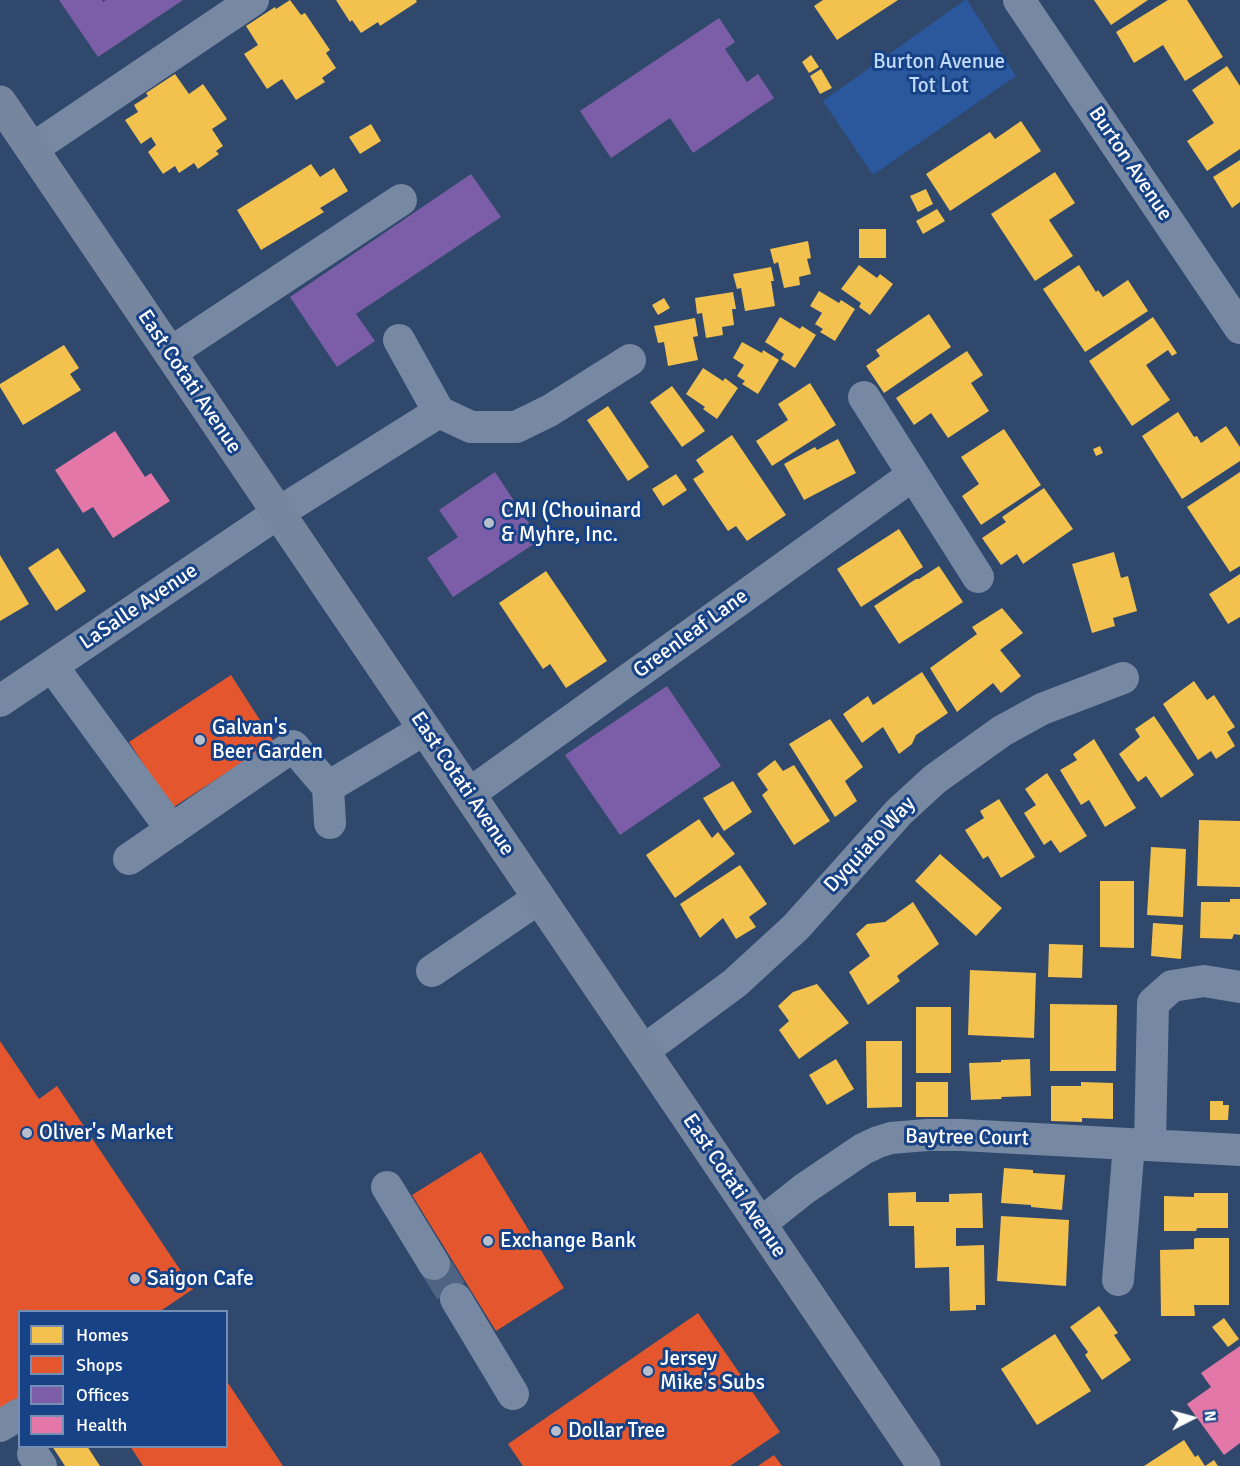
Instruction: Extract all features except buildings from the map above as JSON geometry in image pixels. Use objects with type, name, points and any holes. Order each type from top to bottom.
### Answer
[{"type":"main road","name":"East Cotati Avenue","points":[[0,102],[760,1224],[919,1464]]},
{"type":"street","points":[[32,149],[253,0]]},
{"type":"street","name":"Burton Avenue","points":[[1019,0],[1240,328]]},
{"type":"street","points":[[170,353],[401,200]]},
{"type":"street","points":[[399,340],[439,412],[471,427],[516,427],[549,411],[630,360]]},
{"type":"street","points":[[864,397],[978,577]]},
{"type":"street","name":"LaSalle Avenue","points":[[0,702],[278,513],[439,412]]},
{"type":"street","name":"Greenleaf Lane","points":[[469,794],[914,475]]},
{"type":"street","points":[[52,666],[172,830]]},
{"type":"street","name":"Dyquiato Way","points":[[643,1051],[735,983],[796,927],[899,812],[935,779],[1002,731],[1042,709],[1123,678]]},
{"type":"street","points":[[328,787],[425,729]]},
{"type":"street","points":[[129,859],[293,746],[328,787],[330,823]]},
{"type":"street","points":[[432,971],[539,898]]},
{"type":"street","points":[[1118,1280],[1140,1144],[1153,1003],[1172,986],[1204,981],[1240,987]]},
{"type":"street","name":"Baytree Court","points":[[760,1224],[804,1189],[863,1149],[891,1138],[927,1134],[1240,1150]]},
{"type":"street","points":[[387,1187],[434,1264]]},
{"type":"street","points":[[456,1299],[513,1394]]},
{"type":"street","points":[[0,1426],[18,1415]]},
{"type":"green space","name":"Burton Avenue Tot Lot","points":[[965,0],[1016,76],[873,175],[823,101]]},
{"type":"tunnel","points":[[434,1264],[456,1299]]},
{"type":"place","name":"CMI (Chouinard & Myhre, Inc.","points":[[489,523]]},
{"type":"place","name":"Galvan's Beer Garden","points":[[200,740]]},
{"type":"place","name":"Oliver's Market","points":[[27,1133]]},
{"type":"place","name":"Exchange Bank","points":[[488,1241]]},
{"type":"place","name":"Saigon Cafe","points":[[135,1279]]},
{"type":"place","name":"Jersey Mike's Subs","points":[[648,1371]]},
{"type":"place","name":"Dollar Tree","points":[[556,1431]]}]
